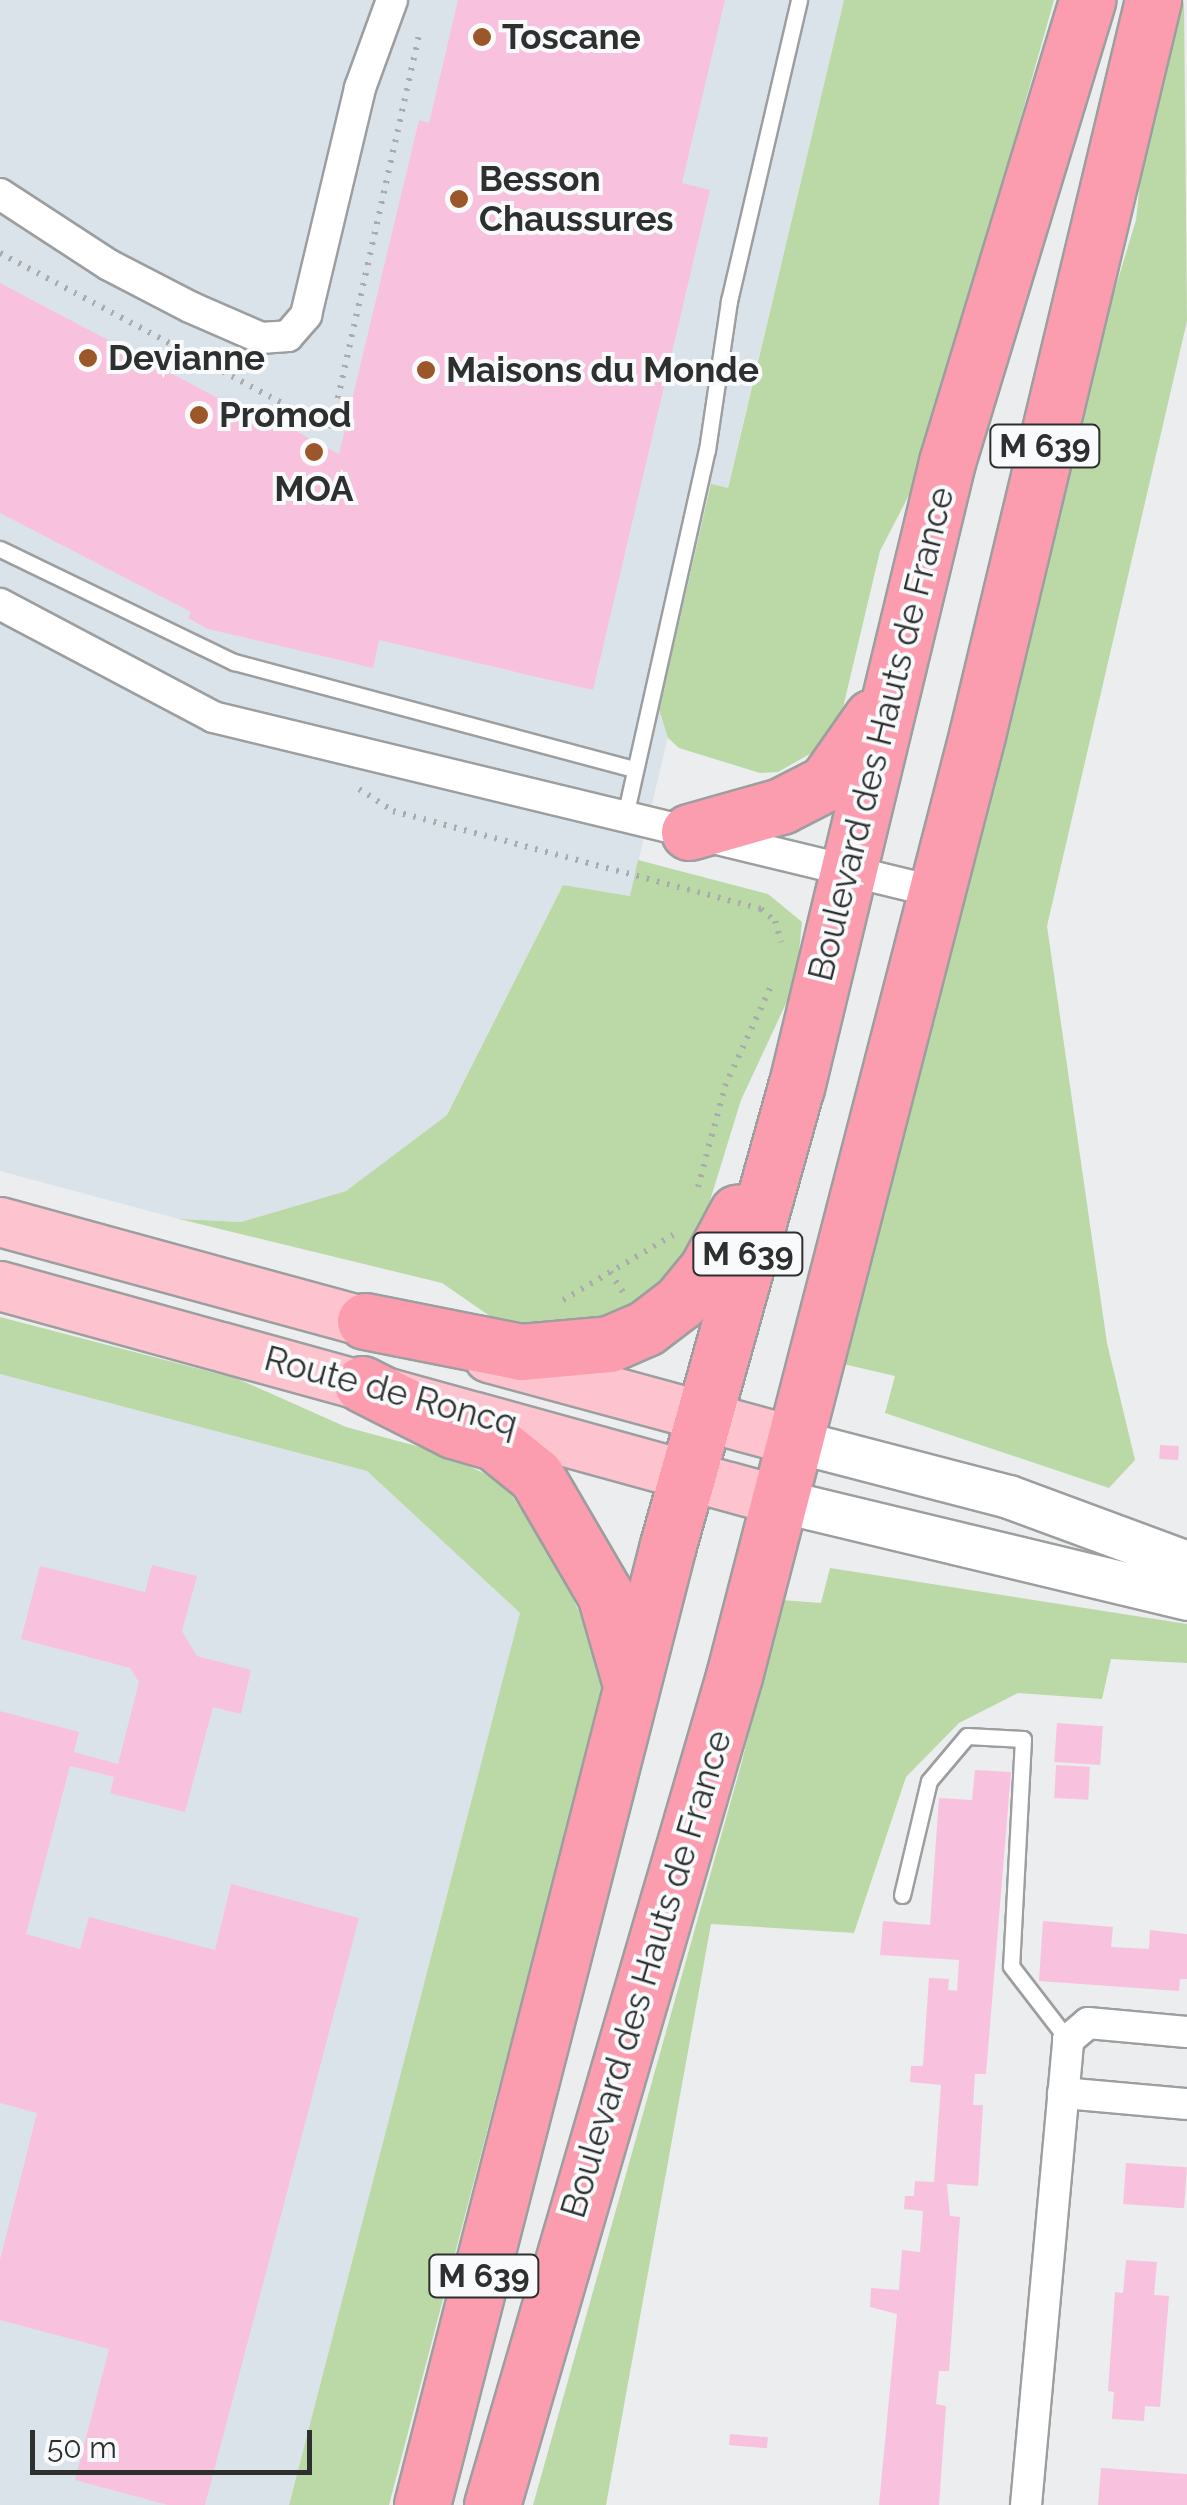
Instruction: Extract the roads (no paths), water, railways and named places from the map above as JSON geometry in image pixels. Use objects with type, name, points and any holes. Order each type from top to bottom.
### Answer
[{"type":"highway","name":"Boulevard des Hauts de France","points":[[422,2505],[701,1419],[796,1088],[956,430],[1088,0]]},
{"type":"highway","name":"Boulevard des Hauts de France","points":[[492,2505],[564,2246],[698,1813],[938,892],[1153,0]]},
{"type":"highway","points":[[688,832],[781,806],[826,782],[891,690]]},
{"type":"highway","points":[[365,1321],[541,1353],[584,1350],[646,1328],[708,1269],[796,1088]]},
{"type":"highway","points":[[362,1384],[444,1426],[494,1442],[536,1476],[605,1594],[631,1686]]},
{"type":"main road","name":"Route de Roncq","points":[[0,1222],[365,1321],[701,1419],[1009,1498],[1187,1563]]},
{"type":"main road","name":"Route de Roncq","points":[[0,1286],[688,1471],[780,1501],[1187,1600]]},
{"type":"main road","name":"Route de Roncq","points":[[701,1419],[780,1501]]},
{"type":"main road","points":[[688,1471],[794,1441]]},
{"type":"street","points":[[0,194],[109,265],[190,306],[261,338],[288,336],[306,315],[360,88],[392,0]]},
{"type":"street","points":[[0,604],[213,716],[938,892]]},
{"type":"street","points":[[1026,2505],[1068,2040],[1088,2023],[1187,2032]]},
{"type":"street","points":[[1062,2093],[1187,2104]]},
{"type":"lane","points":[[625,816],[707,450],[729,302],[800,0]]},
{"type":"lane","points":[[0,549],[234,662],[634,769]]},
{"type":"lane","points":[[902,1895],[928,1780],[966,1736],[1023,1739],[1011,1966],[1068,2040]]},
{"type":"place","name":"Toscane","points":[[482,37]]},
{"type":"place","name":"Besson Chaussures","points":[[459,199]]},
{"type":"place","name":"Devianne","points":[[88,358]]},
{"type":"place","name":"Maisons du Monde","points":[[426,370]]},
{"type":"place","name":"Promod","points":[[199,415]]},
{"type":"place","name":"MOA","points":[[314,452]]}]
